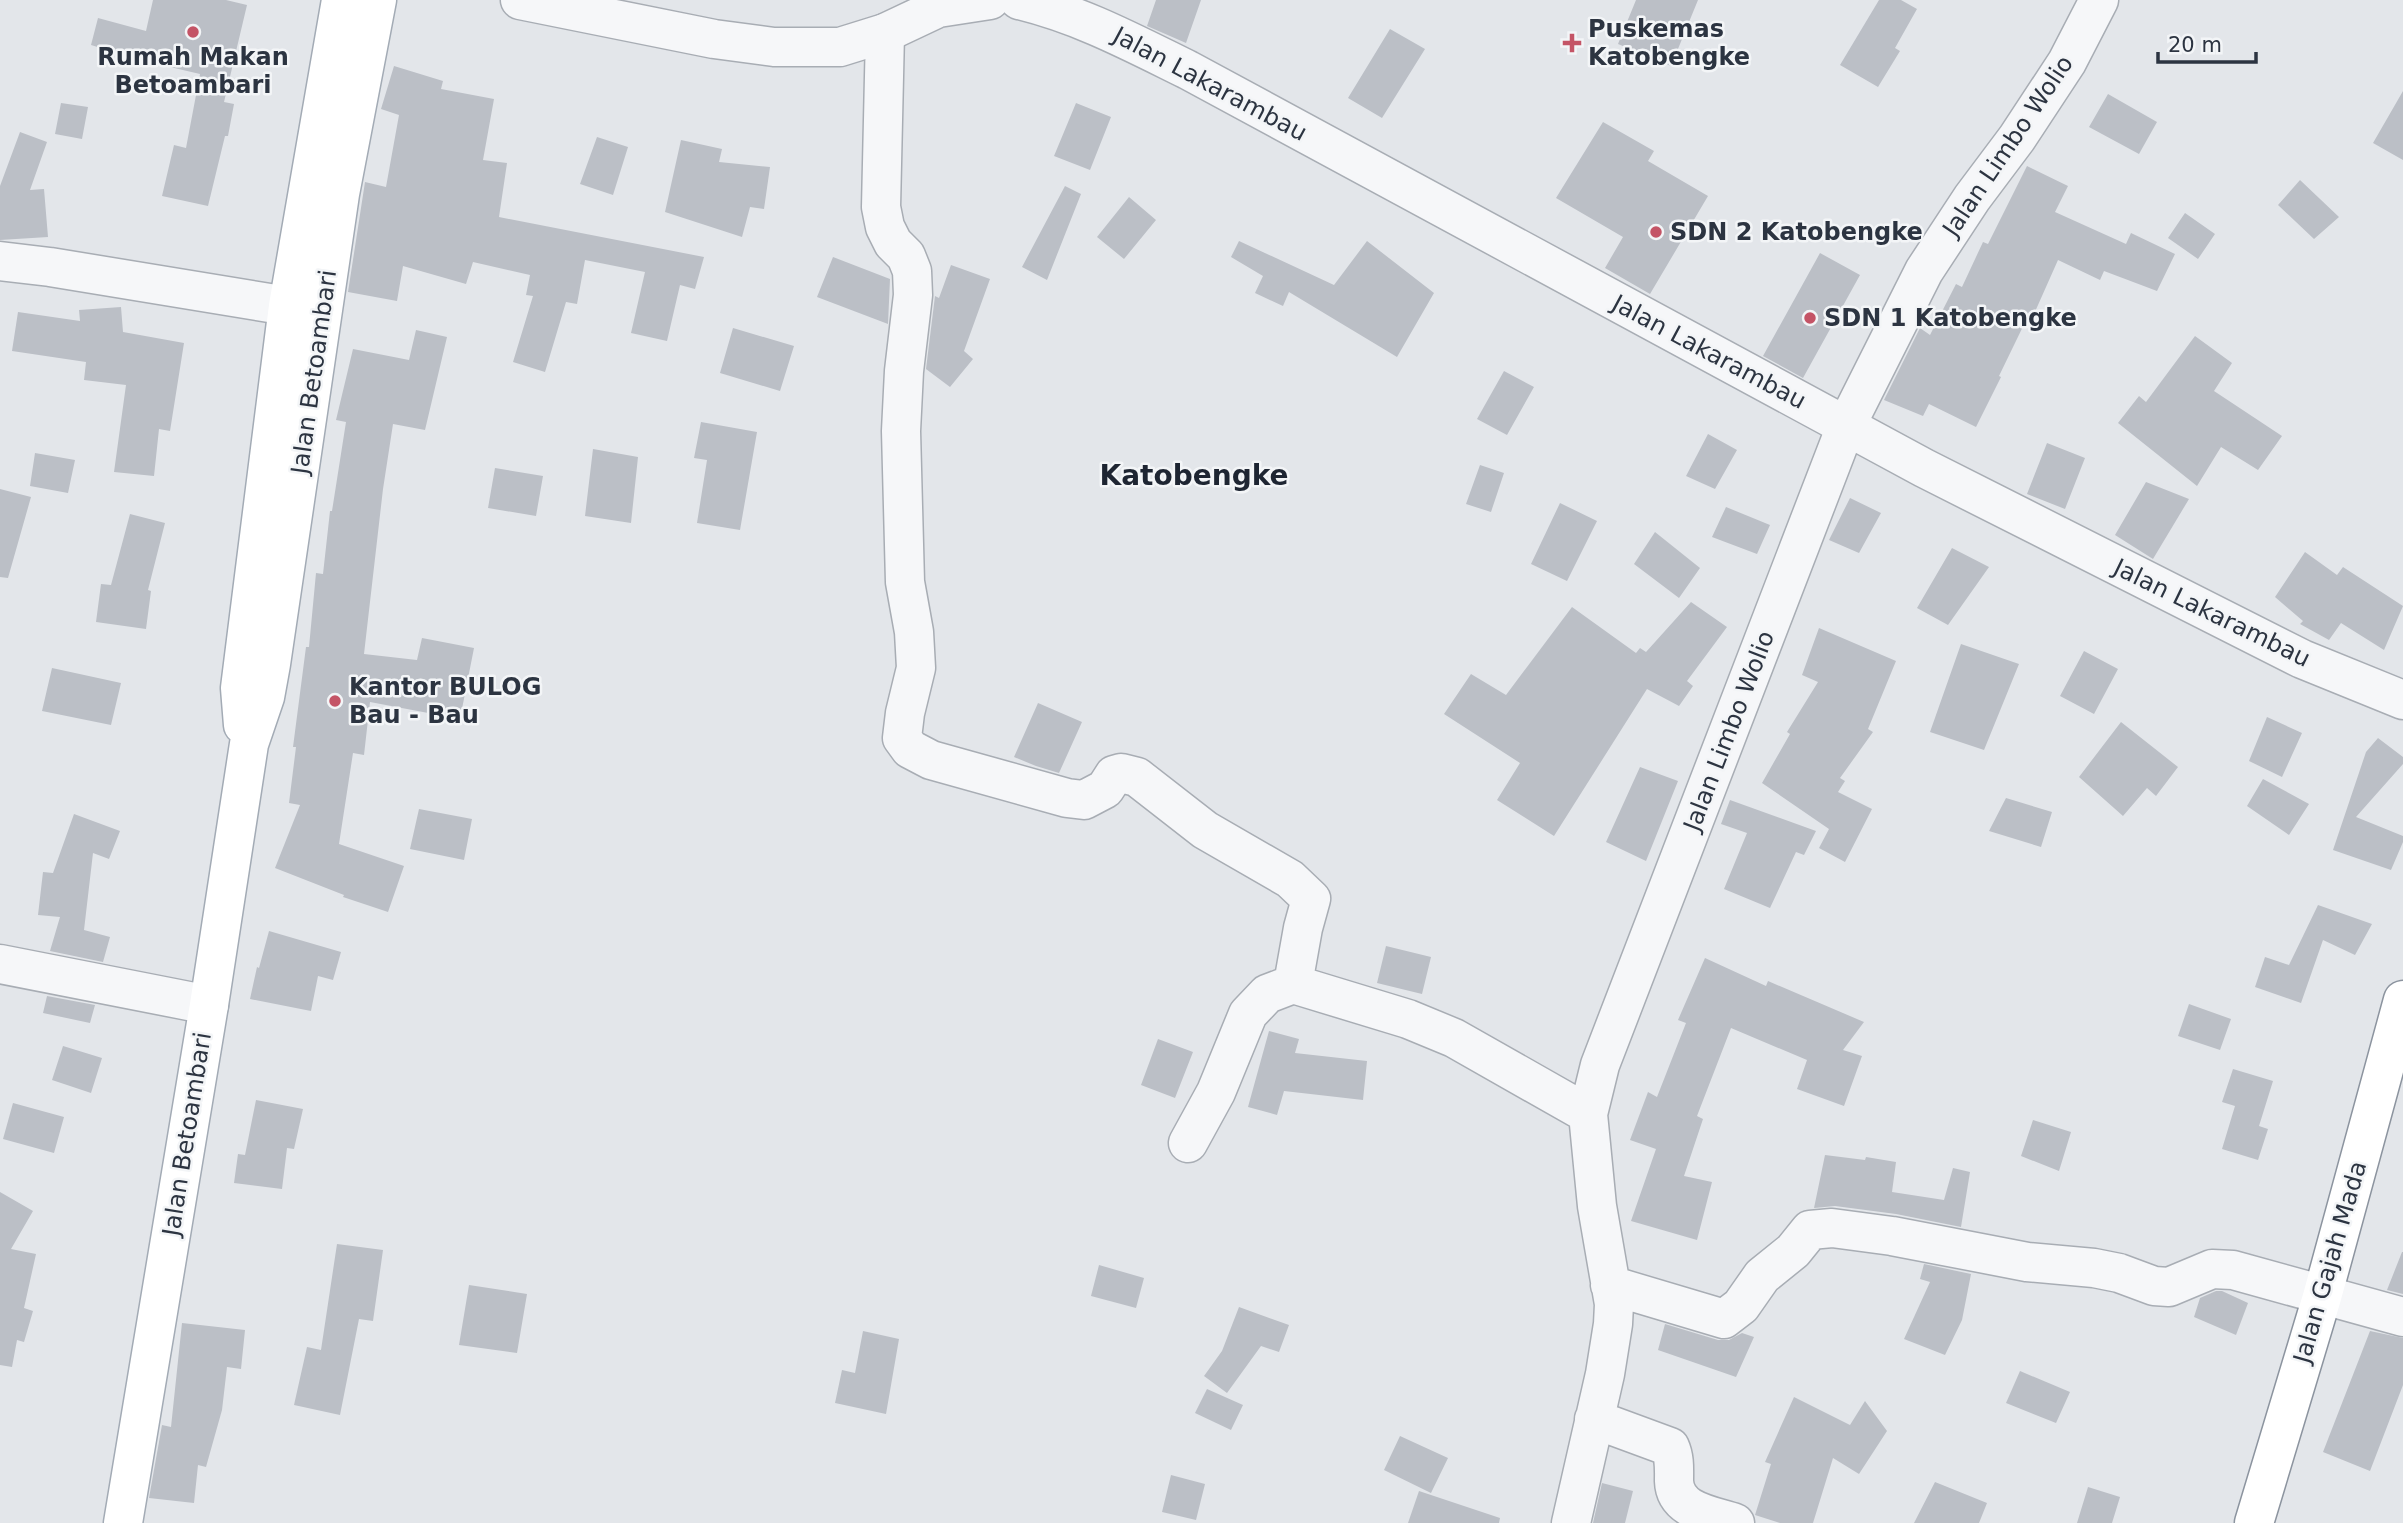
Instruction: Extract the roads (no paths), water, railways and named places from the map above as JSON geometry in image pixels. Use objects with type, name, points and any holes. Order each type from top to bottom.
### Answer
[{"type":"main road","name":"Jalan Betoambari","points":[[249,744],[242,722],[240,688],[288,306],[341,0]]},
{"type":"main road","name":"Jalan Betoambari","points":[[123,1523],[209,1005],[249,744],[265,697],[271,664],[340,194],[377,0]]},
{"type":"main road","name":"Jalan Gajah Mada","points":[[2254,1523],[2322,1297],[2403,1000]]},
{"type":"street","points":[[520,0],[714,39],[774,47],[840,47],[885,33],[938,8],[990,0]]},
{"type":"street","name":"Jalan Lakarambau","points":[[1019,0],[1058,9],[1188,70],[1924,468],[2207,613],[2302,659],[2403,700]]},
{"type":"street","name":"Jalan Limbo Wolio","points":[[1570,1523],[1612,1342],[1614,1304],[1597,1206],[1588,1114],[1600,1065],[1846,426],[1924,271],[2067,62],[2099,0]]},
{"type":"street","points":[[885,33],[881,206],[885,227],[912,271],[913,295],[904,371],[901,431],[905,582],[914,632],[916,668],[902,738],[910,749],[931,760],[1067,799],[1084,800],[1105,789],[1114,775],[1121,773],[1137,777],[1205,830],[1290,879],[1311,899],[1293,984]]},
{"type":"street","points":[[0,261],[288,306]]},
{"type":"street","points":[[0,964],[209,1005]]},
{"type":"street","points":[[1188,1143],[1216,1092],[1248,1014],[1267,994],[1293,984],[1408,1020],[1454,1038],[1588,1114]]},
{"type":"street","points":[[1610,1285],[1724,1319],[1741,1307],[1762,1276],[1793,1251],[1810,1230],[1832,1228],[1892,1236],[2027,1262],[2094,1268],[2119,1273],[2154,1286],[2169,1287],[2212,1269],[2233,1270],[2322,1297],[2403,1317]]},
{"type":"street","points":[[1594,1419],[1670,1447],[1674,1456],[1677,1497],[1693,1509],[1735,1523]]},
{"type":"place","name":"Rumah Makan Betoambari","points":[[193,32]]},
{"type":"place","name":"Puskemas Katobengke","points":[[1572,43]]},
{"type":"place","name":"SDN 2 Katobengke","points":[[1656,232]]},
{"type":"place","name":"SDN 1 Katobengke","points":[[1810,318]]},
{"type":"place","name":"Kantor BULOG Bau - Bau","points":[[335,701]]},
{"type":"district","name":"Katobengke","points":[[1194,475]]}]
